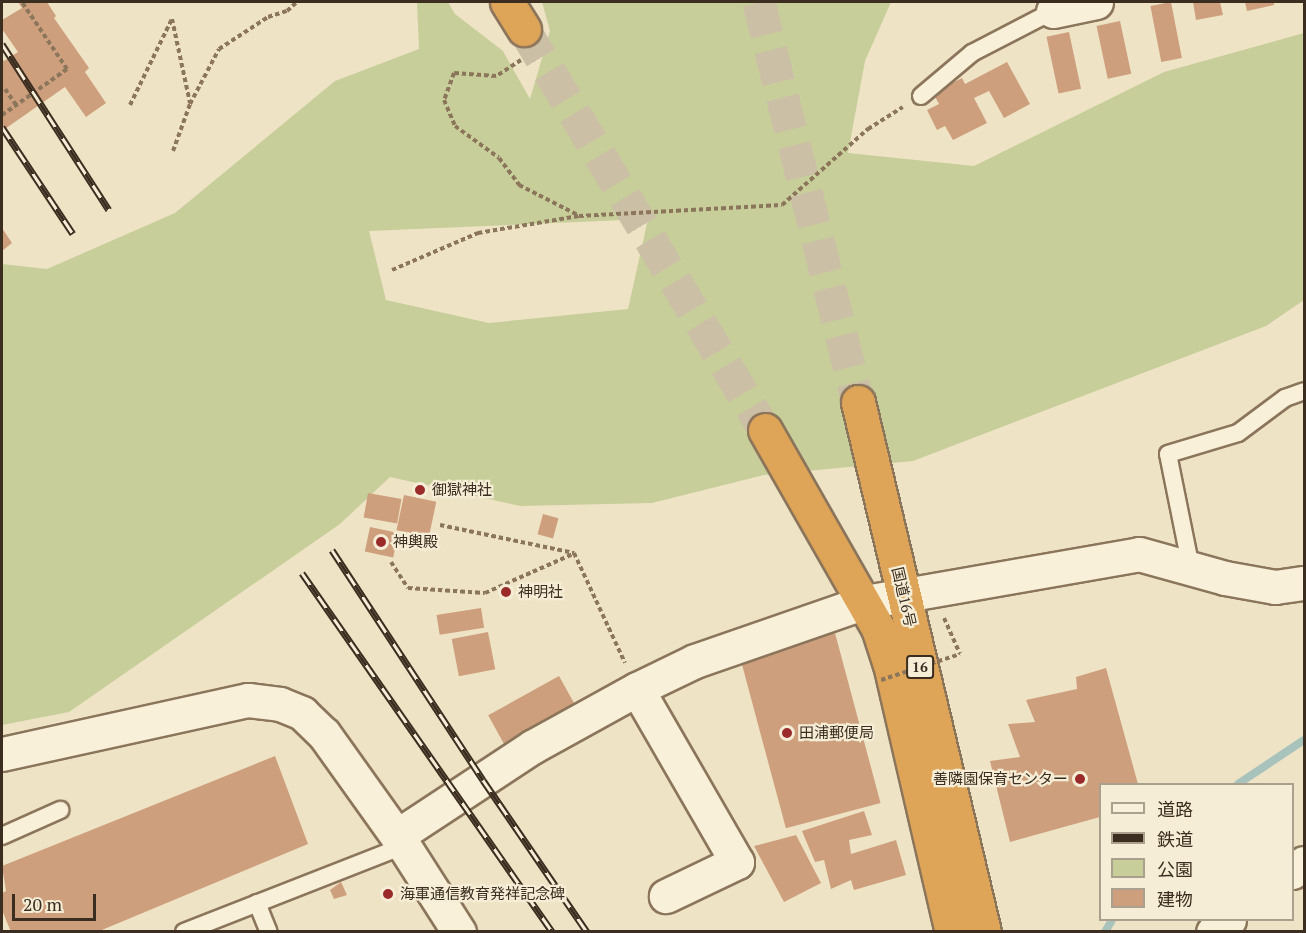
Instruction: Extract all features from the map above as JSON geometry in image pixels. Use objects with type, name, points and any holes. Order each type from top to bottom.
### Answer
[{"type":"highway","points":[[507,2],[524,43]]},
{"type":"highway","name":"国道16号","points":[[858,402],[984,932]]},
{"type":"highway","name":"16","points":[[765,430],[865,602],[890,664],[952,932]]},
{"type":"street","points":[[1053,11],[1096,2]]},
{"type":"street","points":[[400,841],[532,747],[637,688],[695,661],[865,602],[1139,554],[1275,587],[1305,583]]},
{"type":"street","points":[[637,688],[737,862],[666,896]]},
{"type":"street","points":[[2,754],[248,700],[280,704],[302,713],[324,734],[400,841],[459,932]]},
{"type":"street","points":[[1213,932],[1228,921]]},
{"type":"lane","points":[[921,96],[972,54],[1053,11]]},
{"type":"lane","points":[[1191,568],[1168,454],[1238,433],[1286,398],[1305,391]]},
{"type":"lane","points":[[2,836],[60,810]]},
{"type":"lane","points":[[184,932],[400,841]]},
{"type":"lane","points":[[257,903],[270,932]]},
{"type":"path","points":[[2,115],[67,69],[22,2]]},
{"type":"path","points":[[173,151],[190,104],[219,49],[268,17],[287,11],[297,2]]},
{"type":"path","points":[[130,105],[172,19],[190,104]]},
{"type":"path","points":[[524,43],[496,76],[454,73],[444,100],[455,126],[499,158],[519,185],[579,216]]},
{"type":"path","points":[[5,89],[16,105]]},
{"type":"path","points":[[392,270],[478,233],[579,216],[782,205],[868,129],[921,96]]},
{"type":"path","points":[[440,525],[574,554]]},
{"type":"path","points":[[391,562],[408,588],[485,593],[574,554]]},
{"type":"path","points":[[574,554],[637,688]]},
{"type":"path","points":[[881,680],[960,654],[943,615]]},
{"type":"green space","points":[[417,2],[448,2],[455,14],[503,51],[530,99],[550,31],[542,2],[891,2],[865,61],[848,153],[974,166],[1164,72],[1304,33],[1304,300],[1266,326],[913,461],[764,475],[652,503],[520,506],[390,477],[340,524],[69,712],[2,725],[2,264],[47,269],[175,213],[335,81],[419,49]],"holes":[[[648,219],[628,309],[489,323],[386,300],[369,231]]]},
{"type":"building","points":[[18,2],[47,2],[56,16],[54,18],[89,68],[85,72],[106,103],[86,117],[65,87],[2,131],[2,59],[4,61],[18,52],[2,29],[2,20],[22,8]]},
{"type":"building","points":[[1171,2],[1182,58],[1161,62],[1150,6]]},
{"type":"building","points":[[1193,2],[1220,2],[1223,15],[1196,20]]},
{"type":"building","points":[[1245,2],[1274,2],[1274,5],[1247,11]]},
{"type":"building","points":[[1120,21],[1131,74],[1108,79],[1097,26]]},
{"type":"building","points":[[1069,32],[1081,89],[1059,94],[1047,37]]},
{"type":"building","points":[[1007,62],[1030,104],[1004,118],[989,91],[974,98],[987,123],[953,140],[945,126],[937,130],[927,110],[939,104],[933,93],[962,78],[965,84]]},
{"type":"building","points":[[2,228],[12,243],[2,251]]},
{"type":"building","points":[[368,493],[401,499],[397,524],[364,518]]},
{"type":"building","points":[[404,495],[436,502],[429,537],[397,530]]},
{"type":"building","points":[[543,514],[558,518],[553,538],[538,534]]},
{"type":"building","name":"神輿殿","points":[[370,527],[398,533],[393,557],[365,551]]},
{"type":"building","points":[[481,608],[484,628],[440,635],[437,615]]},
{"type":"building","points":[[488,632],[495,669],[459,676],[452,639]]},
{"type":"building","points":[[835,633],[881,803],[786,828],[740,658]]},
{"type":"building","points":[[1106,668],[1138,783],[1099,783],[1099,817],[1010,842],[990,761],[1020,757],[1008,724],[1035,722],[1026,700],[1077,689],[1076,677]]},
{"type":"building","points":[[559,676],[578,710],[507,749],[488,715]]},
{"type":"building","points":[[275,756],[308,844],[97,932],[11,932],[2,910],[2,893],[6,891],[2,866]]},
{"type":"building","points":[[864,811],[872,835],[849,840],[851,854],[896,840],[906,875],[854,890],[851,880],[831,889],[824,860],[815,862],[802,831]]},
{"type":"building","points":[[796,835],[821,883],[784,902],[754,846]]},
{"type":"building","points":[[341,882],[347,895],[334,899],[330,890]]},
{"type":"waterway","points":[[1240,783],[1304,740]]},
{"type":"waterway","points":[[1105,932],[1111,921]]},
{"type":"tunnel","points":[[759,2],[858,402]]},
{"type":"tunnel","points":[[524,29],[765,430]]},
{"type":"railway","points":[[2,44],[109,210]]},
{"type":"railway","points":[[2,127],[73,234]]},
{"type":"railway","points":[[332,550],[483,780],[587,932]]},
{"type":"railway","points":[[302,573],[552,932]]},
{"type":"place","name":"御獄神社","points":[[420,490]]},
{"type":"place","name":"神輿殿","points":[[381,542]]},
{"type":"place","name":"神明社","points":[[506,592]]},
{"type":"place","name":"田浦郵便局","points":[[787,733]]},
{"type":"place","name":"善隣園保育センター","points":[[1080,779]]},
{"type":"place","name":"海軍通信教育発祥記念碑","points":[[388,894]]}]
